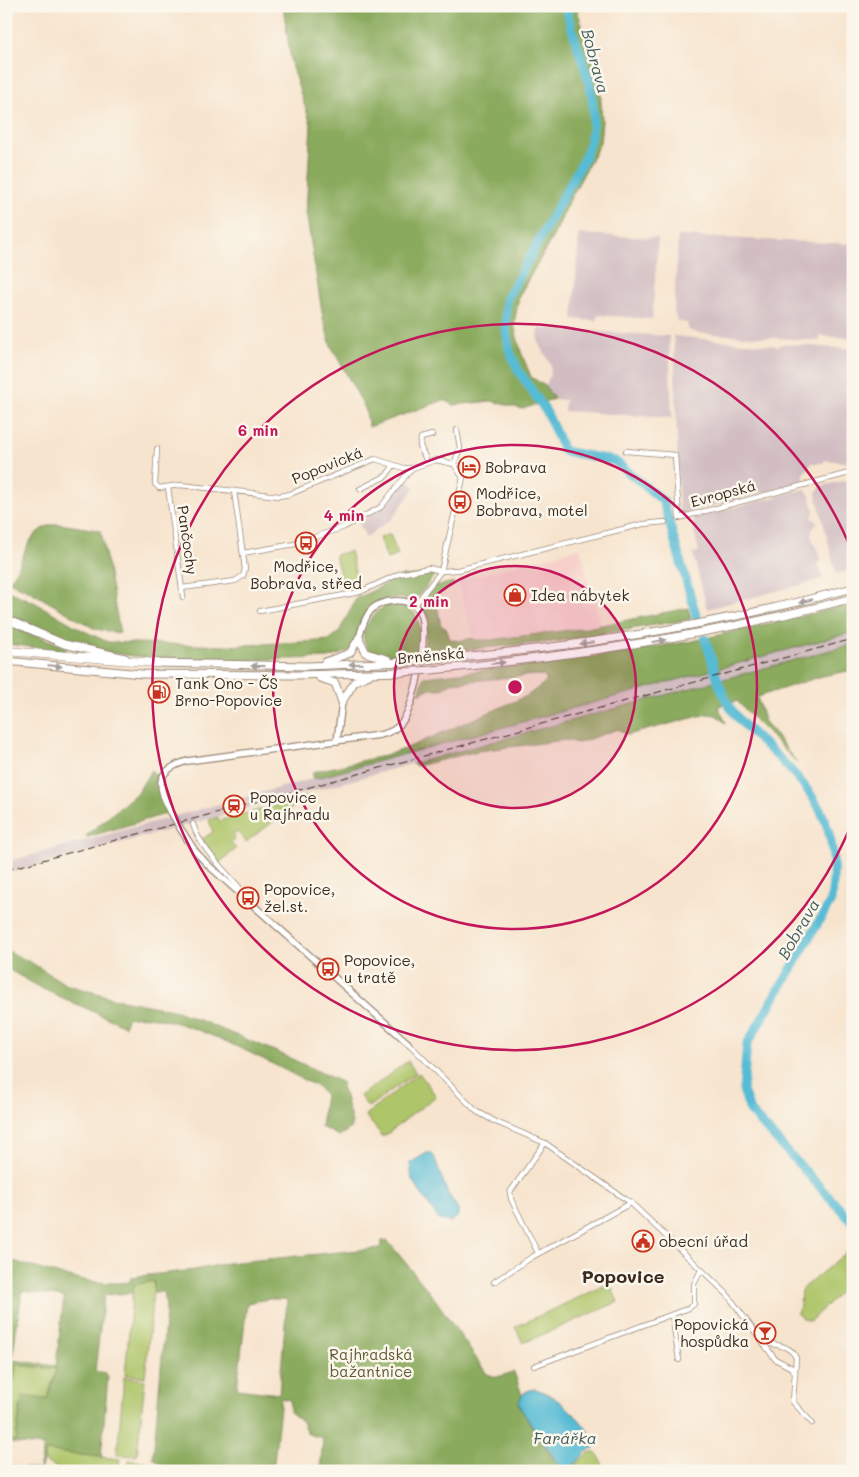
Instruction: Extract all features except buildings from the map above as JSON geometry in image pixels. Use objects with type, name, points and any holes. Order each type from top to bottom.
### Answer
[{"type":"highway","name":"Brněnská","points":[[6,620],[64,644],[157,663],[307,666],[405,662],[526,651],[687,626],[853,588]]},
{"type":"highway","name":"Brněnská","points":[[6,661],[142,674],[297,675],[432,670],[528,661],[690,636],[853,598]]},
{"type":"highway","points":[[359,638],[364,650],[368,654],[405,662]]},
{"type":"highway","points":[[307,666],[346,656],[353,651],[359,638]]},
{"type":"highway","points":[[6,651],[157,663]]},
{"type":"highway","points":[[342,702],[356,681],[374,673]]},
{"type":"highway","points":[[297,675],[333,681],[339,688],[342,702]]},
{"type":"street","points":[[454,464],[460,448],[457,430]]},
{"type":"street","points":[[427,462],[420,446],[421,438],[432,435]]},
{"type":"street","points":[[157,448],[155,484],[159,488],[168,486]]},
{"type":"street","name":"Evropská","points":[[626,451],[675,455],[679,518],[853,472]]},
{"type":"street","name":"Popovická","points":[[168,486],[279,496],[290,494],[372,460],[381,460],[394,465],[412,468]]},
{"type":"street","points":[[243,553],[295,544],[344,527],[380,507],[412,468],[427,462],[440,460],[454,464],[463,478],[441,571],[414,606]]},
{"type":"street","points":[[360,489],[386,476],[394,465]]},
{"type":"street","name":"Pančochy","points":[[168,486],[183,597]]},
{"type":"street","points":[[182,588],[235,581],[243,576],[246,570],[234,491]]},
{"type":"street","points":[[260,612],[360,592],[399,574],[429,568],[441,571],[458,570],[643,524],[665,522]]},
{"type":"street","points":[[359,638],[367,616],[377,606],[395,601],[408,602],[414,606],[423,622],[424,642],[412,698],[403,720],[397,727],[384,734],[187,761],[172,765],[163,773],[160,786],[161,794],[180,828],[195,851],[239,893],[408,1043],[476,1111],[496,1122],[545,1143],[631,1203],[737,1306],[778,1362],[788,1365],[795,1373]]},
{"type":"street","points":[[337,741],[342,702]]},
{"type":"street","points":[[193,824],[210,853],[239,887],[239,893]]},
{"type":"street","points":[[538,1254],[510,1199],[510,1192],[545,1143]]},
{"type":"street","points":[[494,1282],[538,1254],[631,1203]]},
{"type":"street","points":[[534,1366],[672,1315],[694,1304],[694,1284],[701,1270]]},
{"type":"street","points":[[672,1315],[679,1360]]},
{"type":"street","points":[[764,1343],[792,1350],[796,1361],[793,1402],[812,1423]]},
{"type":"street","points":[[788,1365],[796,1361]]},
{"type":"shaded area","points":[[579,234],[658,238],[652,319],[598,315],[597,321],[573,319]]},
{"type":"shaded area","points":[[678,236],[853,244],[853,338],[820,336],[820,341],[697,333],[689,330],[687,323],[677,321],[674,311]]},
{"type":"shaded area","points":[[539,328],[669,336],[672,418],[564,411],[565,400],[554,399],[545,386],[550,376],[551,365],[538,341]]},
{"type":"shaded area","points":[[674,336],[778,346],[783,344],[853,349],[853,463],[825,460],[824,463],[812,463],[804,472],[804,480],[801,483],[679,514]]},
{"type":"shaded area","points":[[406,478],[415,487],[392,519],[366,537],[358,522],[380,510]]},
{"type":"shaded area","points":[[853,479],[853,570],[836,574],[816,493],[821,486]]},
{"type":"shaded area","points":[[805,489],[810,495],[814,511],[812,518],[818,522],[812,530],[811,536],[822,561],[818,563],[823,579],[707,609],[693,553],[699,552],[693,526],[694,518]]},
{"type":"shaded area","points":[[580,548],[600,624],[587,628],[474,640],[457,581]]},
{"type":"shaded area","points":[[853,632],[853,644],[6,874],[6,862]]},
{"type":"green space","points":[[283,6],[576,6],[600,84],[602,121],[600,143],[568,203],[557,229],[519,296],[514,325],[521,352],[531,377],[545,386],[554,399],[522,409],[492,401],[453,405],[444,400],[369,427],[365,408],[331,346],[323,318],[306,212],[311,124],[292,68]]},
{"type":"green space","points":[[56,524],[101,531],[120,633],[95,629],[26,589],[9,582],[15,574],[32,539],[45,527]]},
{"type":"green space","points":[[390,534],[398,555],[387,559],[379,538]]},
{"type":"green space","points":[[350,551],[357,580],[342,583],[335,555]]},
{"type":"green space","points":[[435,574],[418,597],[412,599],[390,598],[380,602],[363,618],[349,651],[329,658],[196,660],[127,655],[95,650],[66,642],[6,616],[6,590],[34,602],[82,630],[108,642],[227,646],[329,640],[339,632],[356,599],[401,576]]},
{"type":"green space","points":[[454,582],[452,587],[435,594],[441,626],[446,628],[450,639],[458,641],[473,638],[474,640],[489,640],[587,628],[688,608],[691,619],[553,642],[424,653],[426,626],[421,602],[432,587]]},
{"type":"green space","points":[[853,604],[853,632],[313,779],[313,772],[402,750],[527,696],[547,681],[544,676],[535,675],[451,683],[442,689],[428,689],[419,694],[424,677],[557,662],[693,641]]},
{"type":"green space","points":[[392,605],[410,609],[415,614],[420,627],[419,653],[379,656],[369,652],[363,638],[369,621],[381,609]]},
{"type":"green space","points":[[6,622],[65,647],[66,651],[6,644]]},
{"type":"green space","points":[[853,644],[853,670],[822,676],[757,697],[764,720],[797,763],[737,701],[718,706],[726,723],[716,715],[707,714],[627,735],[618,729],[578,743],[565,740],[478,751],[417,766],[412,764]]},
{"type":"green space","points":[[151,770],[157,777],[159,792],[169,813],[87,837],[138,792]]},
{"type":"green space","points":[[308,796],[246,842],[238,832],[233,835],[235,838],[231,842],[236,849],[219,863],[202,839],[213,832],[209,820],[218,817],[219,821]]},
{"type":"green space","points":[[6,950],[32,963],[65,984],[117,999],[177,1011],[277,1052],[341,1082],[352,1123],[350,1129],[339,1136],[321,1127],[325,1095],[316,1086],[249,1052],[195,1029],[169,1021],[146,1017],[127,1018],[125,1026],[43,989],[6,968]]},
{"type":"green space","points":[[408,1061],[416,1073],[368,1107],[360,1096]]},
{"type":"green space","points":[[419,1073],[436,1096],[383,1137],[365,1115]]},
{"type":"green space","name":"Rajhradská bažantnice","points":[[387,1240],[435,1299],[487,1374],[497,1377],[514,1372],[522,1395],[519,1404],[521,1409],[554,1460],[568,1471],[320,1471],[323,1438],[308,1434],[301,1420],[290,1412],[290,1400],[281,1398],[273,1471],[168,1471],[167,1466],[160,1464],[153,1458],[166,1312],[165,1296],[163,1292],[154,1292],[154,1281],[134,1285],[133,1293],[104,1295],[95,1371],[105,1373],[108,1376],[101,1457],[46,1451],[40,1471],[6,1471],[6,1465],[39,1470],[44,1446],[6,1443],[6,1440],[16,1441],[22,1396],[47,1399],[57,1369],[16,1365],[6,1428],[6,1259],[83,1280],[114,1283],[130,1282],[131,1277],[195,1270],[227,1263],[380,1248],[382,1241]],"holes":[[[22,1291],[64,1297],[56,1366],[12,1360]],[[268,1299],[285,1299],[287,1301],[279,1394],[237,1389],[247,1303]]]},
{"type":"green space","points":[[853,1247],[853,1280],[810,1321],[804,1319],[797,1313],[800,1306],[801,1290]]},
{"type":"green space","points":[[154,1281],[145,1377],[125,1375],[133,1285]]},
{"type":"green space","points":[[610,1283],[618,1302],[523,1343],[515,1327]]},
{"type":"green space","points":[[16,1365],[57,1369],[47,1399],[20,1407],[16,1441],[6,1440]]},
{"type":"green space","points":[[124,1377],[145,1380],[137,1456],[117,1455]]},
{"type":"green space","points":[[46,1451],[120,1459],[118,1471],[63,1471],[44,1461]]},
{"type":"green space","points":[[593,1452],[599,1456],[605,1471],[569,1471],[588,1453]]},
{"type":"green space","points":[[129,1460],[147,1462],[145,1471],[128,1471]]},
{"type":"water","points":[[427,1153],[431,1153],[434,1156],[447,1192],[458,1209],[458,1216],[451,1222],[439,1220],[412,1180],[410,1163]]},
{"type":"water","name":"Farářka","points":[[535,1389],[553,1397],[572,1412],[588,1430],[594,1448],[585,1453],[570,1467],[559,1465],[521,1409],[519,1404],[522,1395],[529,1390]]},
{"type":"waterway","name":"Bobrava","points":[[566,6],[592,97],[591,135],[585,157],[506,300],[506,331],[509,349],[518,370],[547,413],[564,451],[615,461],[663,501],[697,618]]},
{"type":"waterway","name":"Bobrava","points":[[705,639],[720,687],[729,705],[743,724],[805,786],[816,802],[824,819],[830,836],[833,855],[831,901],[747,1044],[743,1090],[750,1111],[853,1223]]},
{"type":"railway","points":[[6,870],[853,639]]},
{"type":"place","name":"Bobrava","points":[[469,467]]},
{"type":"place","name":"Modřice, Bobrava, motel","points":[[460,502]]},
{"type":"place","name":"Modřice, Bobrava, střed","points":[[306,543]]},
{"type":"place","name":"Idea nábytek","points":[[515,595]]},
{"type":"place","name":"Tank Ono - ČS Brno-Popovice","points":[[159,692]]},
{"type":"place","name":"Popovice u Rajhradu","points":[[234,806]]},
{"type":"place","name":"Popovice, žel.st.","points":[[248,898]]},
{"type":"place","name":"Popovice, u tratě","points":[[328,969]]},
{"type":"place","name":"obecní úřad","points":[[643,1241]]},
{"type":"place","name":"Popovická hospůdka","points":[[765,1333]]},
{"type":"district","name":"Popovice","points":[[623,1276]]}]
